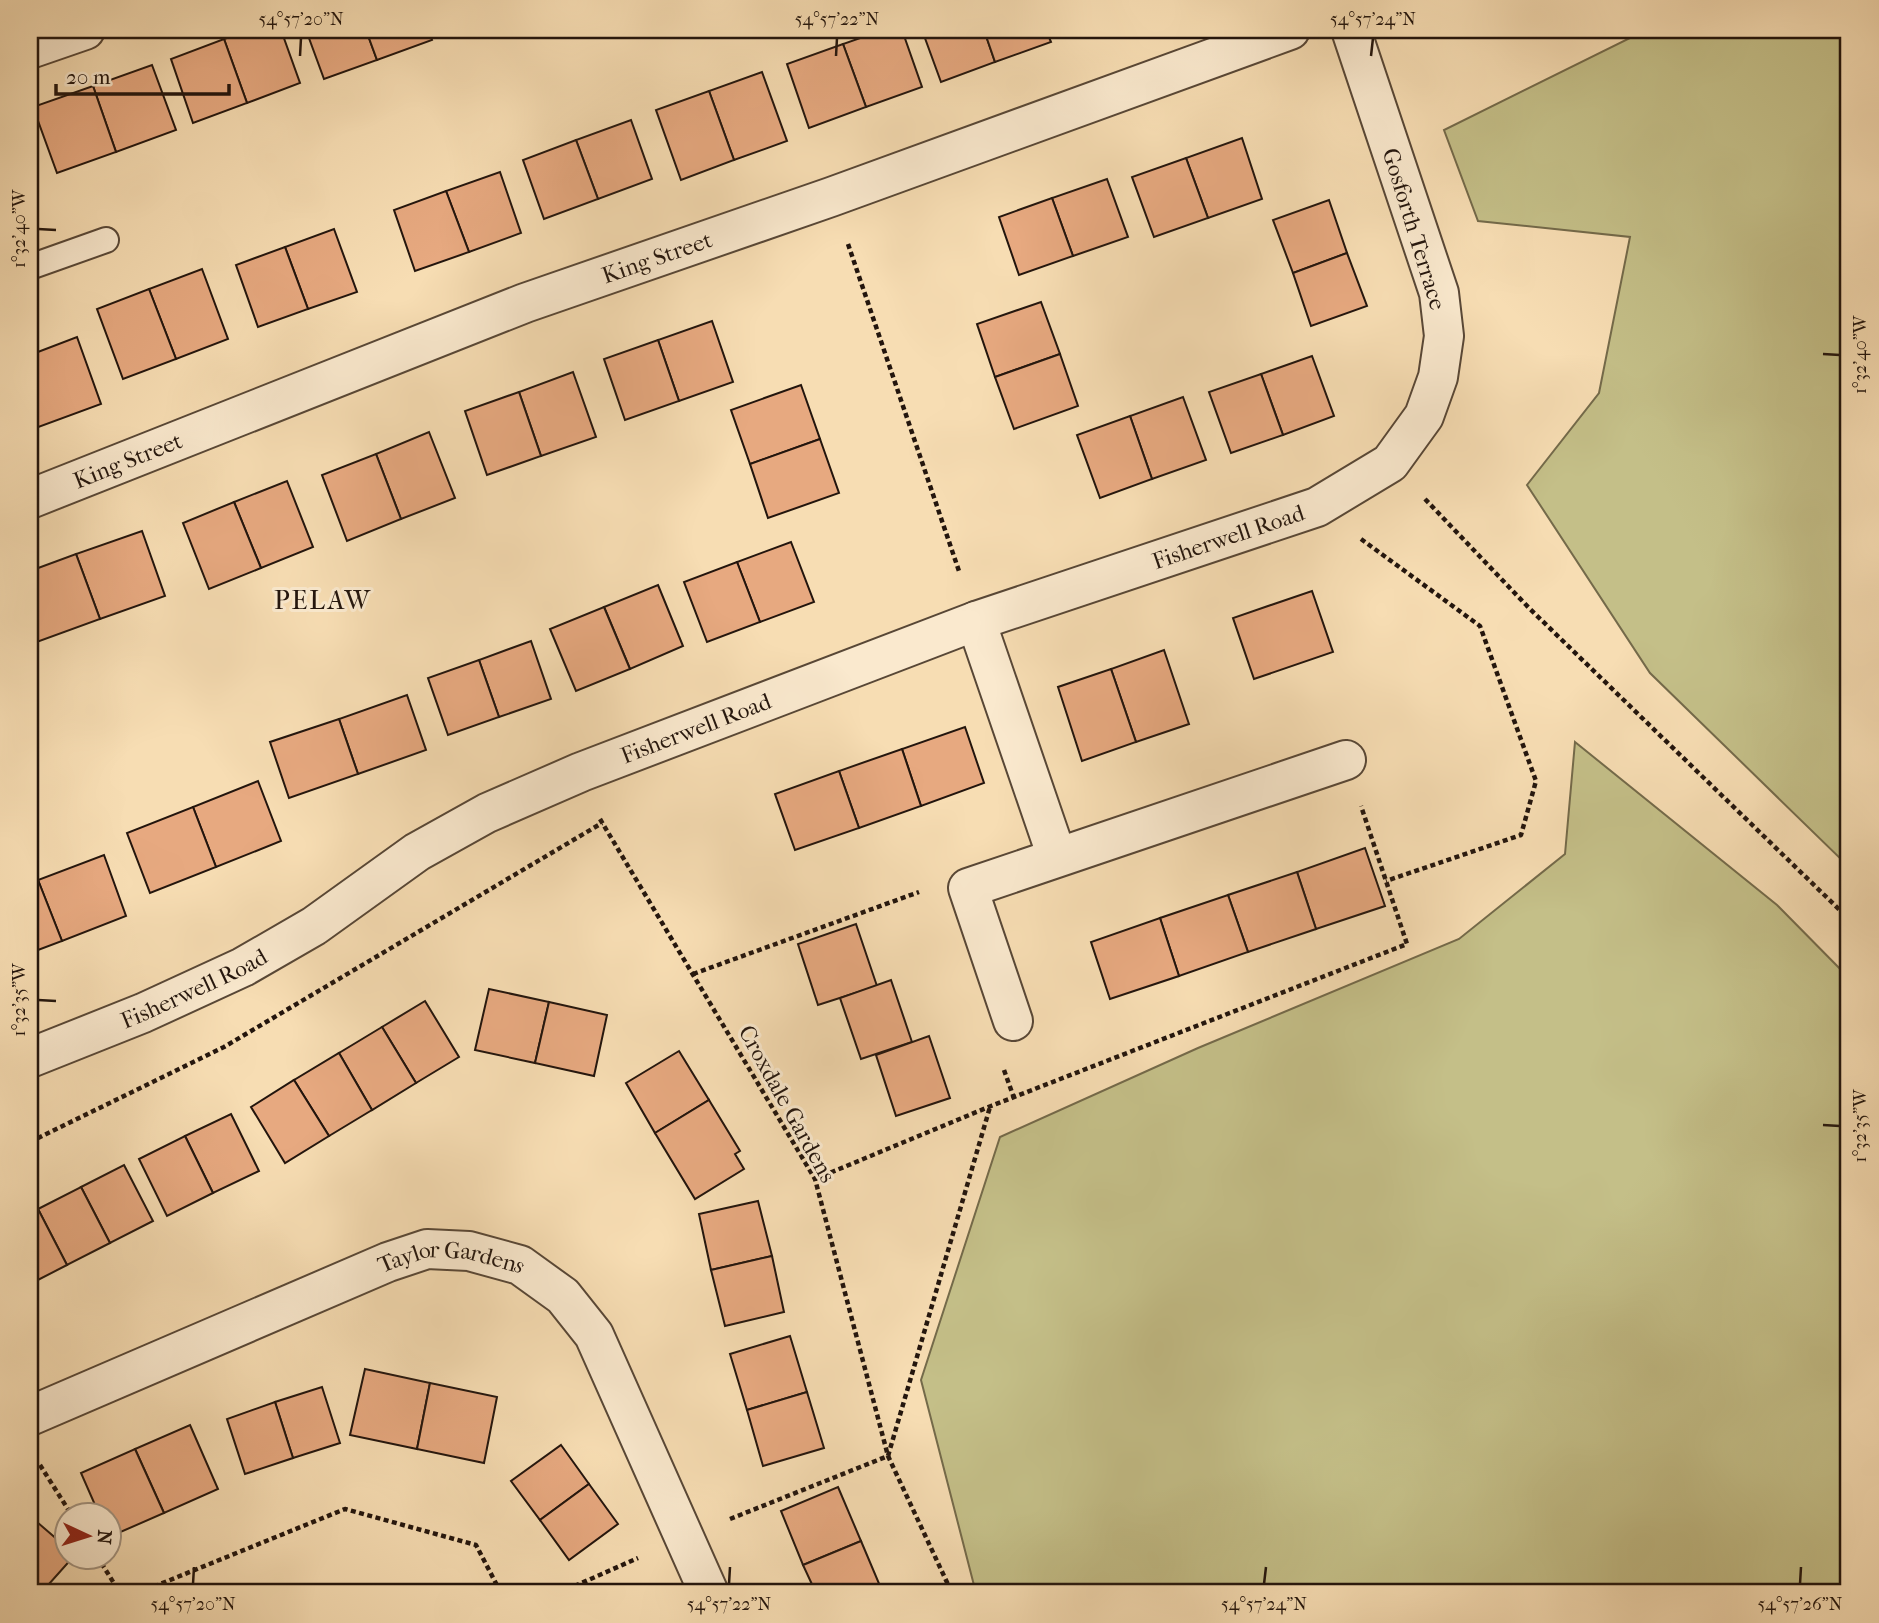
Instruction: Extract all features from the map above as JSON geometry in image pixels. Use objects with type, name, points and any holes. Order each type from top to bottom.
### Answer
[{"type":"street","points":[[30,49],[85,30]]},
{"type":"street","name":"King Street","points":[[30,499],[525,303],[831,197],[1290,30]]},
{"type":"street","name":"Gosforth Terrace","points":[[1351,30],[1439,293],[1444,337],[1438,377],[1424,416],[1391,463]]},
{"type":"street","name":"Fisherwell Road","points":[[30,1058],[143,1013],[243,967],[314,926],[417,852],[488,813],[581,772],[976,621],[1317,507],[1391,463]]},
{"type":"street","points":[[976,621],[1057,857]]},
{"type":"street","points":[[1013,1021],[968,888],[1346,760]]},
{"type":"street","name":"Taylor Gardens","points":[[30,1416],[388,1262],[427,1249],[469,1251],[520,1265],[563,1296],[594,1335],[709,1593]]},
{"type":"lane","points":[[30,267],[106,240]]},
{"type":"path","points":[[831,197],[976,621]]},
{"type":"path","points":[[1391,463],[1529,608],[1849,919]]},
{"type":"path","points":[[1317,507],[1480,626],[1536,781],[1521,835],[1386,881]]},
{"type":"path","points":[[815,1179],[991,1106],[1407,944],[1346,760]]},
{"type":"path","name":"Croxdale Gardens","points":[[581,772],[601,823],[815,1179],[888,1456],[952,1593]]},
{"type":"path","points":[[30,1142],[224,1047],[601,823]]},
{"type":"path","points":[[693,974],[926,889],[968,888]]},
{"type":"path","points":[[559,1593],[684,1537],[888,1456],[991,1106]]},
{"type":"path","points":[[37,1460],[62,1500]]},
{"type":"path","points":[[138,1593],[345,1509],[476,1545],[501,1593]]},
{"type":"path","points":[[106,1570],[120,1593]]},
{"type":"shaded area","points":[[1646,30],[1849,30],[1849,867],[1650,673],[1527,485],[1599,393],[1630,237],[1478,221],[1444,130]]},
{"type":"shaded area","points":[[1575,742],[1777,905],[1849,978],[1849,1593],[976,1593],[921,1380],[1000,1137],[1198,1048],[1459,939],[1565,854]]},
{"type":"building","points":[[250,30],[281,30],[300,83],[247,103],[224,39]]},
{"type":"building","points":[[306,30],[366,30],[377,60],[324,79]]},
{"type":"building","points":[[366,30],[428,30],[432,40],[377,60]]},
{"type":"building","points":[[883,30],[902,30],[922,87],[866,107],[843,44]]},
{"type":"building","points":[[922,30],[984,30],[995,62],[941,82]]},
{"type":"building","points":[[984,30],[1046,30],[1051,42],[995,62]]},
{"type":"building","points":[[1074,30],[1094,30],[1076,36]]},
{"type":"building","points":[[224,39],[247,103],[193,123],[171,59]]},
{"type":"building","points":[[843,44],[866,107],[809,128],[787,64]]},
{"type":"building","points":[[152,65],[176,130],[116,152],[93,86]]},
{"type":"building","points":[[762,72],[787,141],[734,160],[709,91]]},
{"type":"building","points":[[93,86],[116,152],[57,173],[33,107]]},
{"type":"building","points":[[709,91],[734,160],[681,180],[656,110]]},
{"type":"building","points":[[631,120],[652,179],[598,199],[576,140]]},
{"type":"building","points":[[1242,138],[1262,199],[1208,218],[1186,158]]},
{"type":"building","points":[[576,140],[598,199],[544,219],[523,160]]},
{"type":"building","points":[[1186,158],[1208,218],[1154,237],[1132,177]]},
{"type":"building","points":[[500,172],[521,233],[469,252],[446,191]]},
{"type":"building","points":[[1107,179],[1128,237],[1073,256],[1052,198]]},
{"type":"building","points":[[446,191],[469,252],[415,271],[394,210]]},
{"type":"building","points":[[1052,198],[1073,256],[1019,275],[999,217]]},
{"type":"building","points":[[1329,200],[1347,253],[1293,273],[1273,220]]},
{"type":"building","points":[[334,229],[357,292],[308,309],[285,247]]},
{"type":"building","points":[[285,247],[308,309],[258,327],[236,265]]},
{"type":"building","points":[[1347,253],[1367,306],[1311,326],[1293,273]]},
{"type":"building","points":[[202,269],[228,339],[176,359],[149,289]]},
{"type":"building","points":[[149,289],[176,359],[123,379],[97,309]]},
{"type":"building","points":[[1041,302],[1060,354],[995,377],[977,324]]},
{"type":"building","points":[[712,321],[733,382],[679,401],[658,340]]},
{"type":"building","points":[[77,337],[101,404],[33,429],[30,419],[30,355]]},
{"type":"building","points":[[658,340],[679,401],[625,420],[604,359]]},
{"type":"building","points":[[1060,354],[1078,406],[1014,429],[995,377]]},
{"type":"building","points":[[1312,356],[1334,416],[1283,435],[1261,374]]},
{"type":"building","points":[[573,372],[596,437],[541,456],[519,392]]},
{"type":"building","points":[[1261,374],[1283,435],[1231,453],[1209,392]]},
{"type":"building","points":[[801,385],[820,439],[750,464],[731,410]]},
{"type":"building","points":[[519,392],[541,456],[487,475],[465,411]]},
{"type":"building","points":[[1183,397],[1206,460],[1152,479],[1130,416]]},
{"type":"building","points":[[1130,416],[1152,479],[1100,498],[1077,435]]},
{"type":"building","points":[[429,432],[455,498],[401,519],[376,454]]},
{"type":"building","points":[[820,439],[839,493],[768,518],[750,464]]},
{"type":"building","points":[[376,454],[401,519],[347,541],[322,475]]},
{"type":"building","points":[[287,481],[313,547],[261,568],[234,502]]},
{"type":"building","points":[[234,502],[261,568],[209,589],[183,523]]},
{"type":"building","points":[[142,531],[165,596],[100,619],[76,554]]},
{"type":"building","points":[[791,542],[814,602],[760,622],[737,562]]},
{"type":"building","points":[[76,554],[100,619],[34,643],[30,632],[30,571]]},
{"type":"building","points":[[737,562],[760,622],[707,642],[684,582]]},
{"type":"building","points":[[658,585],[683,646],[630,669],[604,607]]},
{"type":"building","points":[[1312,591],[1333,652],[1254,679],[1233,618]]},
{"type":"building","points":[[604,607],[630,669],[576,691],[550,629]]},
{"type":"building","points":[[531,641],[551,699],[499,717],[479,660]]},
{"type":"building","points":[[1164,650],[1189,724],[1136,742],[1111,669]]},
{"type":"building","points":[[479,660],[499,717],[448,735],[428,678]]},
{"type":"building","points":[[1111,669],[1136,742],[1082,761],[1058,687]]},
{"type":"building","points":[[407,695],[426,750],[358,774],[339,719]]},
{"type":"building","points":[[339,719],[358,774],[289,798],[270,742]]},
{"type":"building","points":[[965,727],[984,783],[921,806],[902,749]]},
{"type":"building","points":[[902,749],[921,806],[859,828],[839,771]]},
{"type":"building","points":[[839,771],[859,828],[795,850],[775,794]]},
{"type":"building","points":[[258,781],[281,841],[216,867],[193,807]]},
{"type":"building","points":[[193,807],[216,867],[150,893],[127,833]]},
{"type":"building","points":[[1365,848],[1385,906],[1316,929],[1297,872]]},
{"type":"building","points":[[104,855],[126,916],[62,941],[38,880]]},
{"type":"building","points":[[1297,872],[1316,929],[1248,952],[1228,895]]},
{"type":"building","points":[[38,880],[62,941],[30,953],[30,884]]},
{"type":"building","points":[[1228,895],[1248,952],[1179,976],[1160,918]]},
{"type":"building","points":[[1160,918],[1179,976],[1110,999],[1091,942]]},
{"type":"building","points":[[856,924],[877,986],[818,1005],[798,944]]},
{"type":"building","points":[[891,980],[912,1042],[861,1059],[840,998]]},
{"type":"building","points":[[489,989],[549,1002],[535,1063],[475,1050]]},
{"type":"building","points":[[425,1001],[459,1057],[416,1083],[382,1027]]},
{"type":"building","points":[[549,1002],[607,1015],[594,1076],[535,1063]]},
{"type":"building","points":[[382,1027],[416,1083],[372,1110],[339,1053]]},
{"type":"building","points":[[929,1036],[950,1098],[896,1116],[876,1055]]},
{"type":"building","points":[[679,1051],[709,1100],[655,1133],[626,1083]]},
{"type":"building","points":[[339,1053],[372,1110],[329,1136],[294,1080]]},
{"type":"building","points":[[294,1080],[329,1136],[285,1163],[251,1107]]},
{"type":"building","points":[[709,1100],[740,1151],[735,1154],[744,1169],[695,1199],[655,1133]]},
{"type":"building","points":[[231,1114],[259,1171],[213,1193],[185,1136]]},
{"type":"building","points":[[185,1136],[213,1193],[167,1216],[139,1159]]},
{"type":"building","points":[[124,1165],[153,1221],[110,1243],[81,1187]]},
{"type":"building","points":[[81,1187],[110,1243],[67,1265],[38,1209]]},
{"type":"building","points":[[758,1201],[772,1256],[711,1270],[699,1214]]},
{"type":"building","points":[[38,1209],[67,1265],[30,1284],[30,1213]]},
{"type":"building","points":[[772,1256],[784,1312],[725,1326],[711,1270]]},
{"type":"building","points":[[790,1336],[807,1392],[747,1410],[730,1354]]},
{"type":"building","points":[[365,1369],[430,1383],[417,1449],[350,1435]]},
{"type":"building","points":[[430,1383],[497,1397],[484,1463],[417,1449]]},
{"type":"building","points":[[322,1387],[340,1443],[293,1458],[275,1402]]},
{"type":"building","points":[[807,1392],[824,1448],[763,1466],[747,1410]]},
{"type":"building","points":[[275,1402],[293,1458],[245,1474],[227,1419]]},
{"type":"building","points":[[190,1425],[218,1489],[164,1513],[135,1449]]},
{"type":"building","points":[[561,1445],[589,1484],[540,1520],[511,1481]]},
{"type":"building","points":[[135,1449],[164,1513],[122,1531],[122,1500],[93,1500],[81,1473]]},
{"type":"building","points":[[589,1484],[618,1524],[569,1560],[540,1520]]},
{"type":"building","points":[[838,1487],[861,1541],[803,1565],[781,1511]]},
{"type":"building","points":[[30,1516],[52,1535],[52,1570],[62,1570],[41,1593],[30,1582]]},
{"type":"building","points":[[861,1541],[883,1593],[816,1593],[803,1565]]},
{"type":"building","points":[[30,1582],[41,1593],[30,1593]]},
{"type":"building","points":[[644,1589],[645,1593],[582,1593]]},
{"type":"district","name":"PELAW","points":[[323,600]]}]
